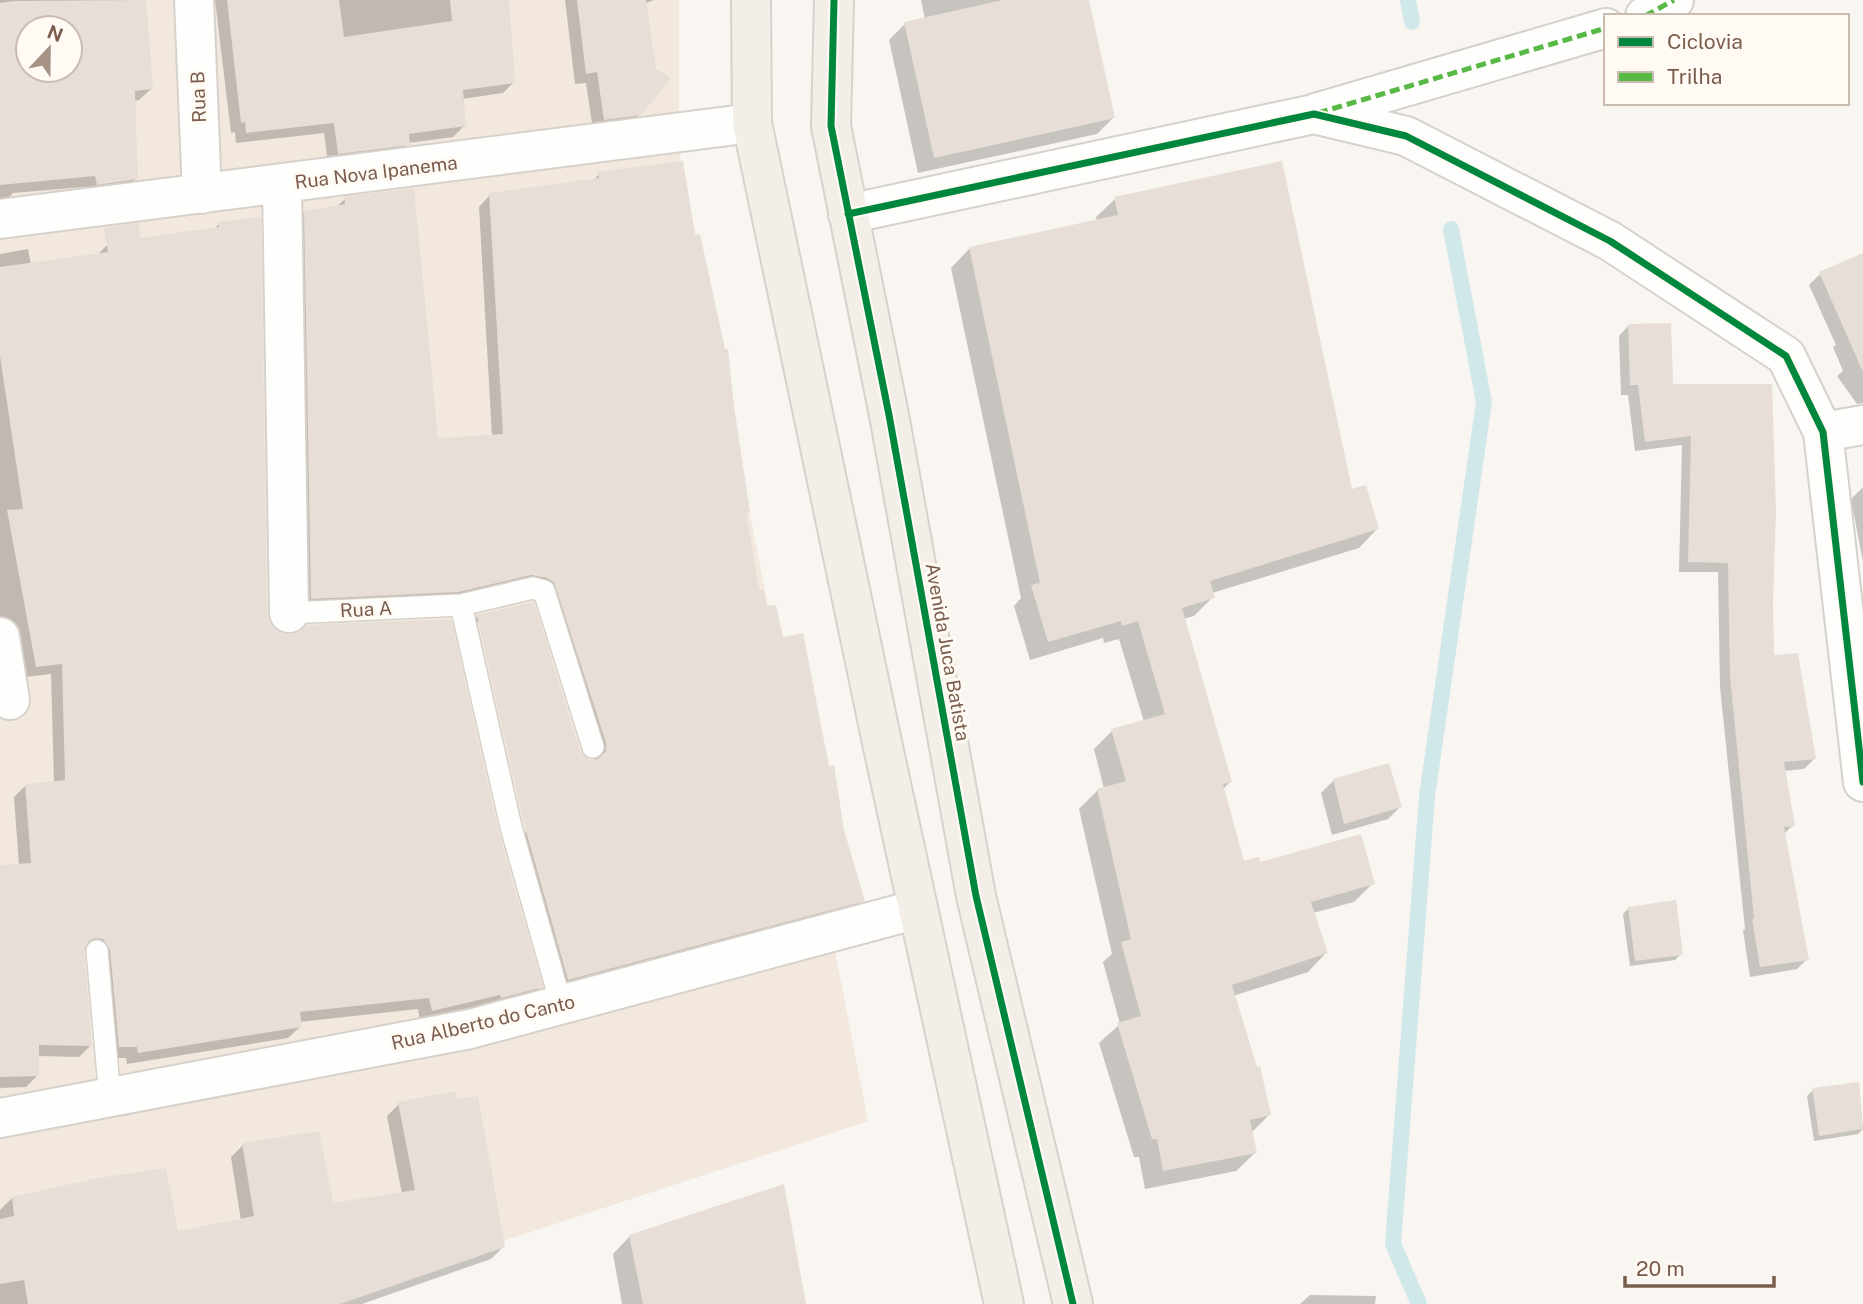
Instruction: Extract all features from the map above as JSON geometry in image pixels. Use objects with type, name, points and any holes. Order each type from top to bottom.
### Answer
[{"type":"main road","points":[[751,0],[752,123],[1004,1304]]},
{"type":"main road","name":"Avenida Juca Batista","points":[[834,0],[831,126],[889,415],[976,896],[1073,1304]]},
{"type":"street","name":"Rua B","points":[[194,0],[202,194]]},
{"type":"street","points":[[1649,14],[1674,0]]},
{"type":"street","points":[[848,214],[1314,114],[1604,29]]},
{"type":"street","points":[[1314,114],[1406,136],[1610,242],[1786,356],[1823,432],[1863,782]]},
{"type":"street","name":"Rua Nova Ipanema","points":[[0,219],[752,123]]},
{"type":"street","name":"Rua A","points":[[282,184],[289,613]]},
{"type":"street","points":[[1823,432],[1863,425]]},
{"type":"street","points":[[0,637],[10,701]]},
{"type":"street","name":"Rua Alberto do Canto","points":[[0,1118],[470,1029],[918,909]]},
{"type":"lane","name":"Rua A","points":[[289,613],[461,605],[533,588],[544,591],[593,747]]},
{"type":"lane","points":[[461,605],[511,827],[561,1003]]},
{"type":"lane","points":[[97,951],[110,1098]]},
{"type":"shaded area","points":[[0,0],[679,0],[679,149],[868,1121],[312,1304],[0,1304]]},
{"type":"building","points":[[146,0],[153,89],[135,91],[138,179],[97,185],[95,176],[0,185],[0,3]]},
{"type":"building","points":[[227,0],[339,0],[344,37],[452,21],[450,0],[509,0],[515,83],[463,90],[466,126],[409,134],[410,145],[338,154],[334,123],[246,133],[245,122],[241,123]]},
{"type":"building","points":[[577,0],[646,0],[656,69],[671,78],[641,115],[604,120],[597,72],[586,74]]},
{"type":"building","points":[[1003,0],[1089,0],[1115,118],[934,158],[904,22]]},
{"type":"building","points":[[683,161],[695,235],[700,234],[725,349],[728,349],[750,512],[746,512],[759,590],[764,590],[767,606],[776,605],[783,637],[803,633],[829,766],[834,765],[844,830],[865,901],[568,980],[524,824],[477,615],[534,602],[580,751],[590,760],[598,759],[606,751],[606,743],[554,582],[531,575],[459,592],[311,599],[304,211],[345,204],[344,197],[414,188],[438,438],[503,434],[489,193],[599,178],[598,172]]},
{"type":"building","points":[[1282,161],[1352,489],[1366,485],[1379,529],[1210,581],[1215,598],[1182,608],[1232,782],[1223,784],[1244,861],[1259,857],[1260,862],[1361,834],[1375,884],[1311,902],[1328,953],[1232,985],[1257,1067],[1260,1066],[1271,1115],[1250,1120],[1257,1153],[1163,1171],[1157,1139],[1152,1139],[1117,1023],[1141,1016],[1121,942],[1131,939],[1097,789],[1126,781],[1111,729],[1165,714],[1138,621],[1122,626],[1121,621],[1048,642],[1031,585],[1040,583],[969,247],[1118,215],[1114,197]]},
{"type":"building","points":[[261,217],[267,613],[270,624],[279,632],[290,635],[300,632],[307,625],[451,619],[498,830],[543,987],[432,1011],[429,998],[300,1012],[302,1027],[138,1053],[137,1047],[119,1047],[110,950],[103,939],[95,938],[89,941],[84,951],[92,1046],[39,1045],[39,1076],[0,1077],[0,865],[31,863],[25,784],[65,780],[62,664],[36,667],[7,510],[23,509],[0,356],[0,267],[108,252],[104,228],[139,223],[140,238],[219,227],[218,222]]},
{"type":"building","points":[[1863,253],[1863,372],[1819,272]]},
{"type":"building","points":[[1671,323],[1673,384],[1772,384],[1776,512],[1774,655],[1798,653],[1816,759],[1784,762],[1795,826],[1784,827],[1809,960],[1760,967],[1752,919],[1730,676],[1728,563],[1688,562],[1691,436],[1645,442],[1638,385],[1630,385],[1628,324]]},
{"type":"building","points":[[1389,763],[1402,807],[1344,824],[1333,779]]},
{"type":"building","points":[[1676,900],[1683,955],[1635,961],[1628,907]]},
{"type":"building","points":[[1859,1082],[1863,1129],[1819,1136],[1812,1088]]},
{"type":"building","points":[[455,1091],[457,1099],[478,1096],[505,1247],[340,1304],[28,1304],[24,1280],[0,1284],[0,1219],[14,1216],[12,1197],[98,1178],[166,1168],[178,1231],[254,1216],[242,1143],[319,1131],[333,1203],[415,1190],[398,1102]]},
{"type":"building","points":[[784,1184],[806,1304],[643,1304],[629,1235]]},
{"type":"waterway","points":[[1408,0],[1412,22]]},
{"type":"waterway","points":[[1419,1304],[1393,1244],[1427,796],[1484,402],[1451,229]]},
{"type":"marked path","points":[[1649,14],[1674,0]]},
{"type":"marked path","points":[[1318,113],[1604,29]]},
{"type":"cycle path","points":[[834,0],[831,126],[889,415],[976,896],[1073,1304]]},
{"type":"cycle path","points":[[848,214],[1314,114],[1406,136],[1610,241],[1786,356],[1823,432],[1863,782]]}]
